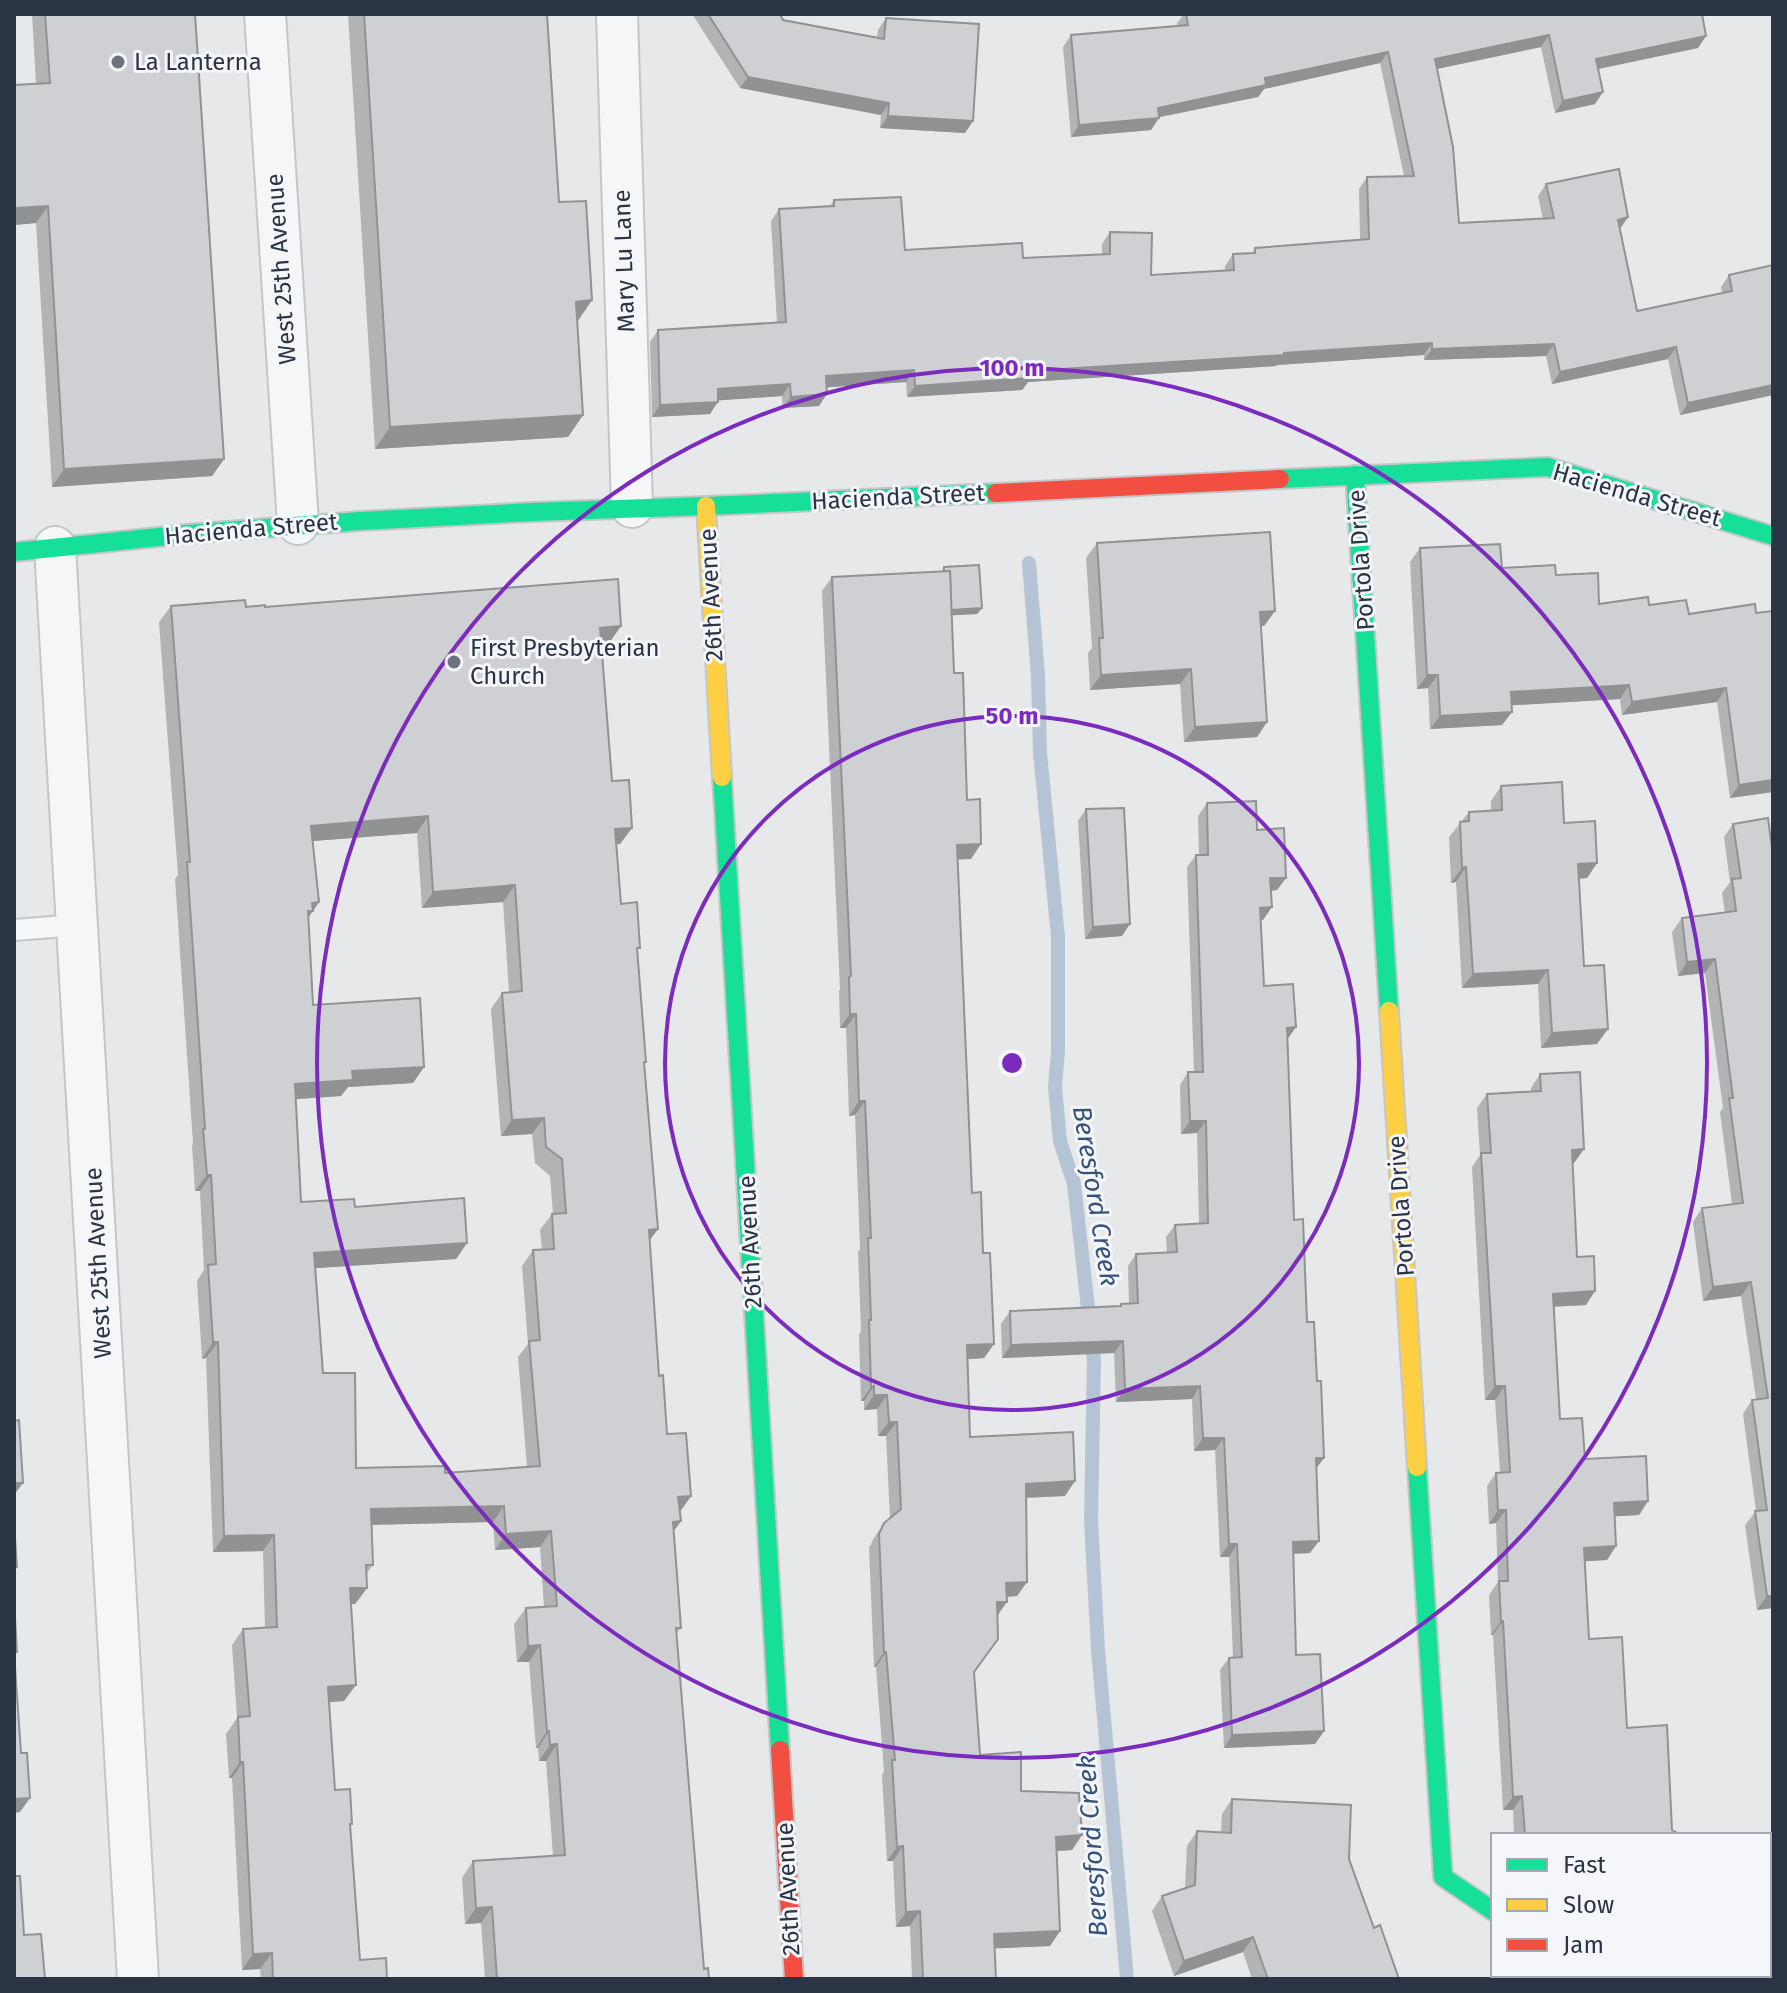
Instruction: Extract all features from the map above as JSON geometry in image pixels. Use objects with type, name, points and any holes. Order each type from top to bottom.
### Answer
[{"type":"street","name":"West 25th Avenue","points":[[265,14],[298,524]]},
{"type":"street","name":"Mary Lu Lane","points":[[617,14],[632,507]]},
{"type":"street","name":"Hacienda Street","points":[[14,552],[298,524],[1548,467],[1773,536]]},
{"type":"street","name":"Portola Drive","points":[[1355,475],[1443,1877],[1491,1910]]},
{"type":"street","name":"26th Avenue","points":[[706,506],[794,1979]]},
{"type":"street","name":"West 25th Avenue","points":[[55,547],[138,1979]]},
{"type":"lane","points":[[14,930],[78,925]]},
{"type":"building","points":[[45,14],[195,14],[224,459],[64,469],[48,206],[15,208],[14,191],[14,85],[50,83]]},
{"type":"building","points":[[364,14],[547,14],[559,202],[586,201],[592,300],[576,302],[583,415],[390,427]]},
{"type":"building","points":[[708,14],[780,14],[783,20],[884,39],[886,18],[979,24],[973,121],[888,116],[889,103],[748,77]]},
{"type":"building","points":[[1186,14],[1702,14],[1706,36],[1596,59],[1603,92],[1563,101],[1549,35],[1435,59],[1453,147],[1459,223],[1554,218],[1546,184],[1619,169],[1628,217],[1618,220],[1637,311],[1732,291],[1729,275],[1773,265],[1773,385],[1688,403],[1676,347],[1560,372],[1554,344],[1432,349],[1432,343],[1030,371],[1030,378],[915,386],[914,370],[826,376],[827,394],[791,397],[790,384],[718,389],[718,402],[660,405],[658,330],[786,322],[779,209],[834,206],[834,200],[901,197],[905,250],[1022,243],[1023,258],[1110,254],[1110,232],[1152,233],[1151,275],[1234,270],[1233,254],[1255,253],[1255,248],[1369,239],[1367,177],[1414,176],[1388,52],[1265,78],[1266,85],[1158,108],[1159,118],[1079,125],[1071,35],[1188,25]]},
{"type":"building","points":[[1270,532],[1275,611],[1260,612],[1267,722],[1195,727],[1191,669],[1101,675],[1099,638],[1103,638],[1097,543]]},
{"type":"building","points":[[1500,544],[1502,568],[1555,565],[1556,575],[1598,573],[1599,604],[1648,597],[1649,605],[1686,600],[1689,614],[1755,604],[1756,613],[1773,611],[1773,780],[1739,785],[1726,688],[1632,702],[1629,685],[1511,692],[1512,712],[1440,716],[1438,675],[1427,675],[1420,548]]},
{"type":"building","points":[[979,565],[982,608],[951,610],[950,571],[944,572],[944,567]]},
{"type":"building","points":[[950,571],[954,673],[963,673],[967,800],[980,799],[981,844],[957,845],[972,1193],[981,1192],[983,1253],[990,1253],[994,1344],[967,1345],[970,1437],[1073,1432],[1075,1481],[1026,1484],[1027,1582],[1006,1583],[1007,1602],[997,1602],[998,1639],[974,1672],[980,1755],[1021,1752],[1021,1791],[1079,1793],[1082,1835],[1056,1837],[1060,1931],[994,1934],[996,1979],[923,1979],[920,1911],[906,1912],[903,1846],[897,1847],[892,1760],[895,1760],[884,1652],[879,1534],[884,1523],[901,1509],[897,1422],[889,1422],[887,1395],[874,1395],[874,1386],[871,1387],[868,1238],[871,1238],[865,1101],[859,1101],[856,1014],[850,1014],[851,976],[832,577]]},
{"type":"building","points":[[618,579],[621,626],[600,628],[612,781],[629,780],[632,828],[615,829],[621,904],[637,902],[644,1062],[658,1229],[649,1230],[659,1376],[663,1375],[667,1434],[686,1433],[691,1496],[678,1497],[681,1521],[673,1522],[681,1628],[676,1628],[704,1969],[708,1968],[709,1979],[497,1979],[492,1907],[476,1908],[473,1861],[565,1855],[557,1744],[550,1745],[540,1645],[528,1646],[526,1608],[557,1606],[551,1531],[506,1534],[504,1506],[371,1509],[373,1565],[366,1565],[367,1588],[350,1588],[356,1685],[328,1687],[335,1790],[350,1789],[360,1960],[386,1958],[387,1979],[273,1979],[272,1953],[253,1954],[238,1717],[250,1716],[243,1629],[277,1627],[274,1535],[224,1536],[218,1342],[213,1342],[208,1265],[216,1264],[211,1175],[207,1175],[203,1129],[187,862],[190,862],[171,606],[245,600],[246,607]],"holes":[[[428,816],[433,892],[515,885],[522,991],[502,993],[512,1120],[544,1118],[546,1147],[562,1159],[566,1213],[552,1214],[554,1249],[533,1250],[540,1340],[529,1341],[540,1466],[445,1473],[445,1466],[356,1468],[355,1373],[323,1373],[314,1253],[467,1243],[464,1198],[355,1207],[354,1199],[301,1202],[295,1084],[353,1080],[352,1071],[424,1067],[420,998],[313,1005],[308,911],[313,911],[312,903],[319,902],[311,826]]]},
{"type":"building","points":[[1562,782],[1564,823],[1595,821],[1597,863],[1578,864],[1584,966],[1604,965],[1608,1029],[1552,1033],[1548,970],[1473,974],[1460,822],[1469,821],[1469,812],[1502,810],[1501,786]]},
{"type":"building","points":[[1256,801],[1257,830],[1284,828],[1286,878],[1270,878],[1272,907],[1260,908],[1264,986],[1293,984],[1296,1027],[1287,1028],[1294,1220],[1303,1219],[1307,1322],[1314,1322],[1317,1381],[1321,1381],[1324,1458],[1316,1458],[1319,1541],[1293,1542],[1296,1655],[1320,1654],[1324,1731],[1232,1735],[1229,1658],[1242,1657],[1237,1544],[1229,1544],[1224,1438],[1203,1438],[1200,1386],[1125,1389],[1123,1341],[1011,1345],[1010,1311],[1138,1303],[1136,1254],[1177,1252],[1175,1225],[1208,1223],[1206,1121],[1190,1121],[1188,1072],[1203,1072],[1196,855],[1208,855],[1207,803]]},
{"type":"building","points":[[1124,808],[1130,924],[1093,927],[1086,809]]},
{"type":"building","points":[[1768,818],[1773,855],[1773,1596],[1767,1596],[1755,1511],[1767,1510],[1752,1400],[1768,1398],[1751,1282],[1713,1287],[1702,1208],[1743,1203],[1715,959],[1687,962],[1682,918],[1736,911],[1732,879],[1741,878],[1733,824]]},
{"type":"building","points":[[1580,1072],[1584,1149],[1572,1150],[1577,1257],[1594,1256],[1595,1291],[1553,1294],[1560,1419],[1582,1418],[1585,1459],[1646,1456],[1648,1501],[1614,1503],[1616,1546],[1584,1548],[1589,1639],[1622,1637],[1627,1728],[1667,1725],[1672,1830],[1677,1833],[1525,1833],[1522,1796],[1513,1797],[1499,1581],[1508,1581],[1506,1510],[1498,1510],[1496,1473],[1510,1472],[1505,1386],[1495,1386],[1481,1153],[1491,1153],[1487,1094],[1541,1091],[1540,1074]]},
{"type":"building","points":[[19,1420],[23,1483],[14,1483],[14,1421]]},
{"type":"building","points":[[14,1523],[17,1567],[14,1568]]},
{"type":"building","points":[[14,1599],[17,1652],[14,1652]]},
{"type":"building","points":[[14,1652],[21,1753],[27,1753],[30,1798],[14,1799]]},
{"type":"building","points":[[1232,1799],[1351,1805],[1349,1859],[1374,1928],[1380,1925],[1399,1979],[1268,1979],[1253,1937],[1184,1961],[1162,1896],[1195,1885],[1197,1831],[1231,1833]]},
{"type":"building","points":[[14,1876],[20,1876],[24,1935],[41,1934],[45,1979],[14,1979]]},
{"type":"building","points":[[1773,1899],[1773,1979],[1712,1977],[1771,1977]]},
{"type":"waterway","name":"Beresford Creek","points":[[1029,563],[1038,676],[1040,753],[1058,937],[1055,1087],[1060,1141],[1074,1184],[1094,1361],[1091,1520],[1098,1650],[1127,1979]]},
{"type":"traffic: fast","points":[[1280,479],[1548,467],[1773,536]]},
{"type":"traffic: fast","points":[[1355,475],[1389,1011]]},
{"type":"traffic: fast","points":[[14,552],[187,534],[360,521],[996,493]]},
{"type":"traffic: fast","points":[[722,777],[780,1750]]},
{"type":"traffic: fast","points":[[1417,1467],[1443,1877],[1491,1910]]},
{"type":"traffic: slow","points":[[706,506],[722,777]]},
{"type":"traffic: slow","points":[[1389,1011],[1417,1467]]},
{"type":"traffic: jam","points":[[996,493],[1280,479]]},
{"type":"traffic: jam","points":[[780,1750],[794,1979]]},
{"type":"place","name":"La Lanterna","points":[[118,62]]},
{"type":"place","name":"First Presbyterian Church","points":[[454,662]]}]
